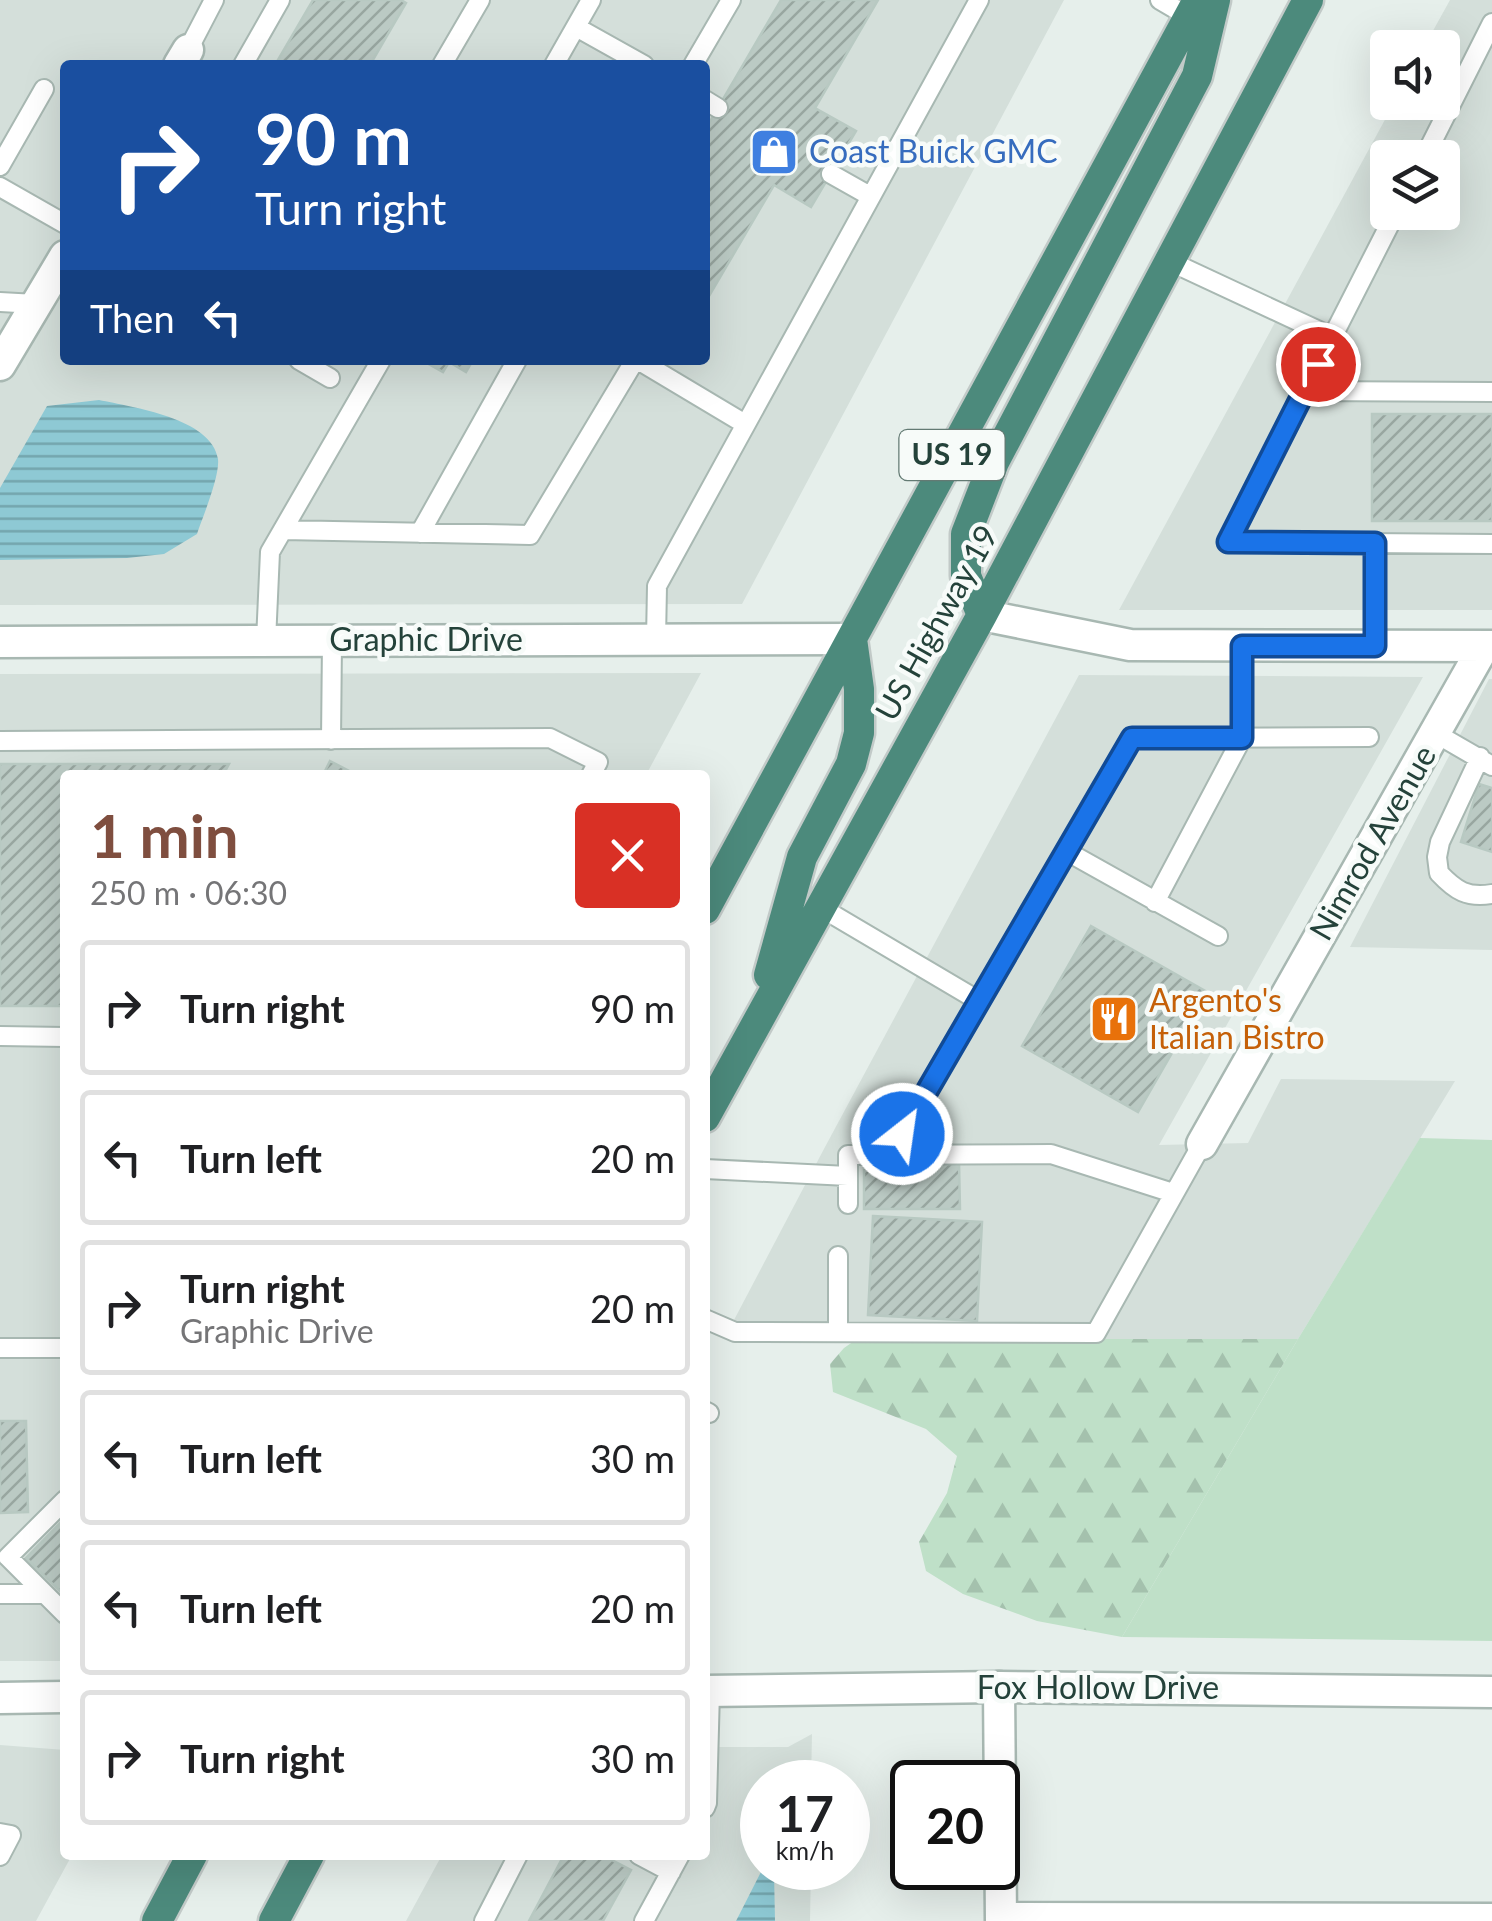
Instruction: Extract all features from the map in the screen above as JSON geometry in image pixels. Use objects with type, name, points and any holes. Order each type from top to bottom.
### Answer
[{"type":"highway","name":"US Highway 19","points":[[710,1108],[982,615],[1308,0]]},
{"type":"highway","points":[[982,615],[966,576],[966,534],[994,462],[1197,76],[1201,6]]},
{"type":"highway","name":"US Highway 19","points":[[710,901],[1201,6]]},
{"type":"highway","points":[[756,1021],[802,857],[851,764],[859,732],[859,688],[852,639]]},
{"type":"highway","points":[[157,1921],[189,1860]]},
{"type":"highway","points":[[274,1921],[307,1860]]},
{"type":"street","points":[[0,365],[60,264]]},
{"type":"street","points":[[982,615],[1130,645],[1488,646]]},
{"type":"street","name":"Graphic Drive","points":[[0,642],[852,639]]},
{"type":"street","name":"Nimrod Avenue","points":[[1202,1144],[1488,646]]},
{"type":"street","points":[[999,1687],[1001,1920],[1492,1919]]},
{"type":"street","name":"Fox Hollow Drive","points":[[710,1691],[999,1687],[1492,1692]]},
{"type":"street","points":[[0,1698],[60,1697]]},
{"type":"lane","points":[[184,58],[214,0]]},
{"type":"lane","points":[[246,60],[280,0]]},
{"type":"lane","points":[[445,60],[480,0]]},
{"type":"lane","points":[[557,60],[591,0]]},
{"type":"lane","points":[[696,60],[730,0]]},
{"type":"lane","points":[[656,640],[657,586],[978,0]]},
{"type":"lane","points":[[1160,0],[1201,6]]},
{"type":"lane","points":[[576,26],[635,60]]},
{"type":"lane","points":[[1433,140],[1490,31]]},
{"type":"lane","points":[[0,166],[44,89]]},
{"type":"lane","points":[[831,174],[870,196]]},
{"type":"lane","points":[[0,188],[60,221]]},
{"type":"lane","points":[[1387,230],[1228,542],[1492,544]]},
{"type":"lane","points":[[1170,261],[1332,337]]},
{"type":"lane","points":[[0,302],[36,304]]},
{"type":"lane","points":[[308,365],[330,378]]},
{"type":"lane","points":[[266,640],[270,552],[378,365]]},
{"type":"lane","points":[[420,533],[514,365]]},
{"type":"lane","points":[[283,530],[530,535],[634,365]]},
{"type":"lane","points":[[645,365],[745,424]]},
{"type":"lane","points":[[1305,391],[1492,392]]},
{"type":"lane","points":[[1375,543],[1375,646]]},
{"type":"lane","points":[[331,740],[332,640]]},
{"type":"lane","points":[[1155,902],[1242,738],[1242,646]]},
{"type":"lane","points":[[1435,733],[1486,761],[1440,842],[1439,873],[1462,894],[1492,894]]},
{"type":"lane","points":[[902,1134],[1132,738],[1369,737]]},
{"type":"lane","points":[[0,741],[550,738],[598,762],[594,770]]},
{"type":"lane","points":[[1066,851],[1218,936]]},
{"type":"lane","points":[[820,907],[979,1001]]},
{"type":"lane","points":[[0,1036],[60,1037]]},
{"type":"lane","points":[[710,1321],[735,1332],[1096,1333],[1202,1144]]},
{"type":"lane","points":[[848,1204],[848,1154],[1050,1154],[1174,1193]]},
{"type":"lane","points":[[710,1168],[848,1176]]},
{"type":"lane","points":[[838,1256],[838,1332]]},
{"type":"lane","points":[[0,1348],[60,1348]]},
{"type":"lane","points":[[60,1505],[8,1557],[60,1609]]},
{"type":"lane","points":[[0,1594],[44,1594]]},
{"type":"lane","points":[[0,1834],[11,1835],[0,1856]]},
{"type":"lane","points":[[484,1921],[515,1860]]},
{"type":"lane","points":[[644,1921],[675,1863]]},
{"type":"shaded area","points":[[0,0],[1064,0],[742,604],[0,605]]},
{"type":"shaded area","points":[[1450,0],[1492,0],[1492,610],[1119,610],[1370,147],[1370,230],[1460,230],[1460,140],[1374,140],[1385,120],[1460,120],[1460,30],[1433,30]]},
{"type":"shaded area","points":[[701,673],[649,770],[60,770],[60,1661],[0,1661],[0,674]]},
{"type":"shaded area","points":[[1079,675],[1423,677],[1159,1145],[1248,1143],[1281,1079],[1455,1081],[1298,1339],[724,1339],[825,1147]]},
{"type":"shaded area","points":[[1489,679],[1492,950],[1350,947]]},
{"type":"shaded area","points":[[812,1734],[811,1760],[740,1760],[740,1890],[811,1890],[810,1921],[406,1921],[439,1860],[710,1860],[710,1747],[788,1747]]},
{"type":"shaded area","points":[[0,1745],[60,1750],[60,1860],[69,1860],[36,1921],[0,1921]]},
{"type":"green space","points":[[1420,1138],[1492,1140],[1492,1641],[1122,1637],[1298,1339]]},
{"type":"green space","points":[[857,1339],[1298,1339],[1122,1637],[1037,1621],[963,1594],[926,1571],[919,1542],[947,1493],[957,1456],[926,1429],[833,1392],[830,1364]]},
{"type":"water","points":[[99,400],[169,417],[202,433],[213,445],[218,459],[216,475],[197,534],[164,554],[0,560],[0,488],[47,406]]},
{"type":"water","points":[[752,1890],[774,1890],[775,1921],[736,1921]]},
{"type":"building","points":[[313,0],[406,3],[373,60],[278,60]]},
{"type":"building","name":"Coast Buick GMC","points":[[781,0],[878,0],[815,108],[856,131],[811,207],[774,185],[710,294],[710,121]]},
{"type":"building","points":[[1372,414],[1492,414],[1492,521],[1372,521]]},
{"type":"building","points":[[330,761],[347,770],[326,770]]},
{"type":"building","points":[[0,764],[229,764],[226,770],[60,770],[60,1006],[0,1006]]},
{"type":"building","points":[[1479,784],[1492,788],[1492,852],[1461,842]]},
{"type":"building","name":"Argento's Italian Bistro","points":[[1091,926],[1207,992],[1138,1112],[1022,1046]]},
{"type":"building","points":[[864,1163],[959,1163],[960,1209],[864,1209]]},
{"type":"building","points":[[873,1216],[982,1222],[977,1321],[868,1315]]},
{"type":"building","points":[[0,1421],[26,1421],[28,1512],[0,1513]]},
{"type":"building","points":[[60,1523],[60,1591],[26,1558]]},
{"type":"building","points":[[561,1860],[612,1860],[631,1870],[603,1921],[529,1921]]},
{"type":"place","name":"Coast Buick GMC","points":[[774,152]]},
{"type":"place","name":"Argento's Italian Bistro","points":[[1114,1019]]},
{"type":"route","points":[[902,1134],[1132,738],[1242,738],[1242,646],[1375,646],[1375,543],[1228,542],[1318,364]]}]
